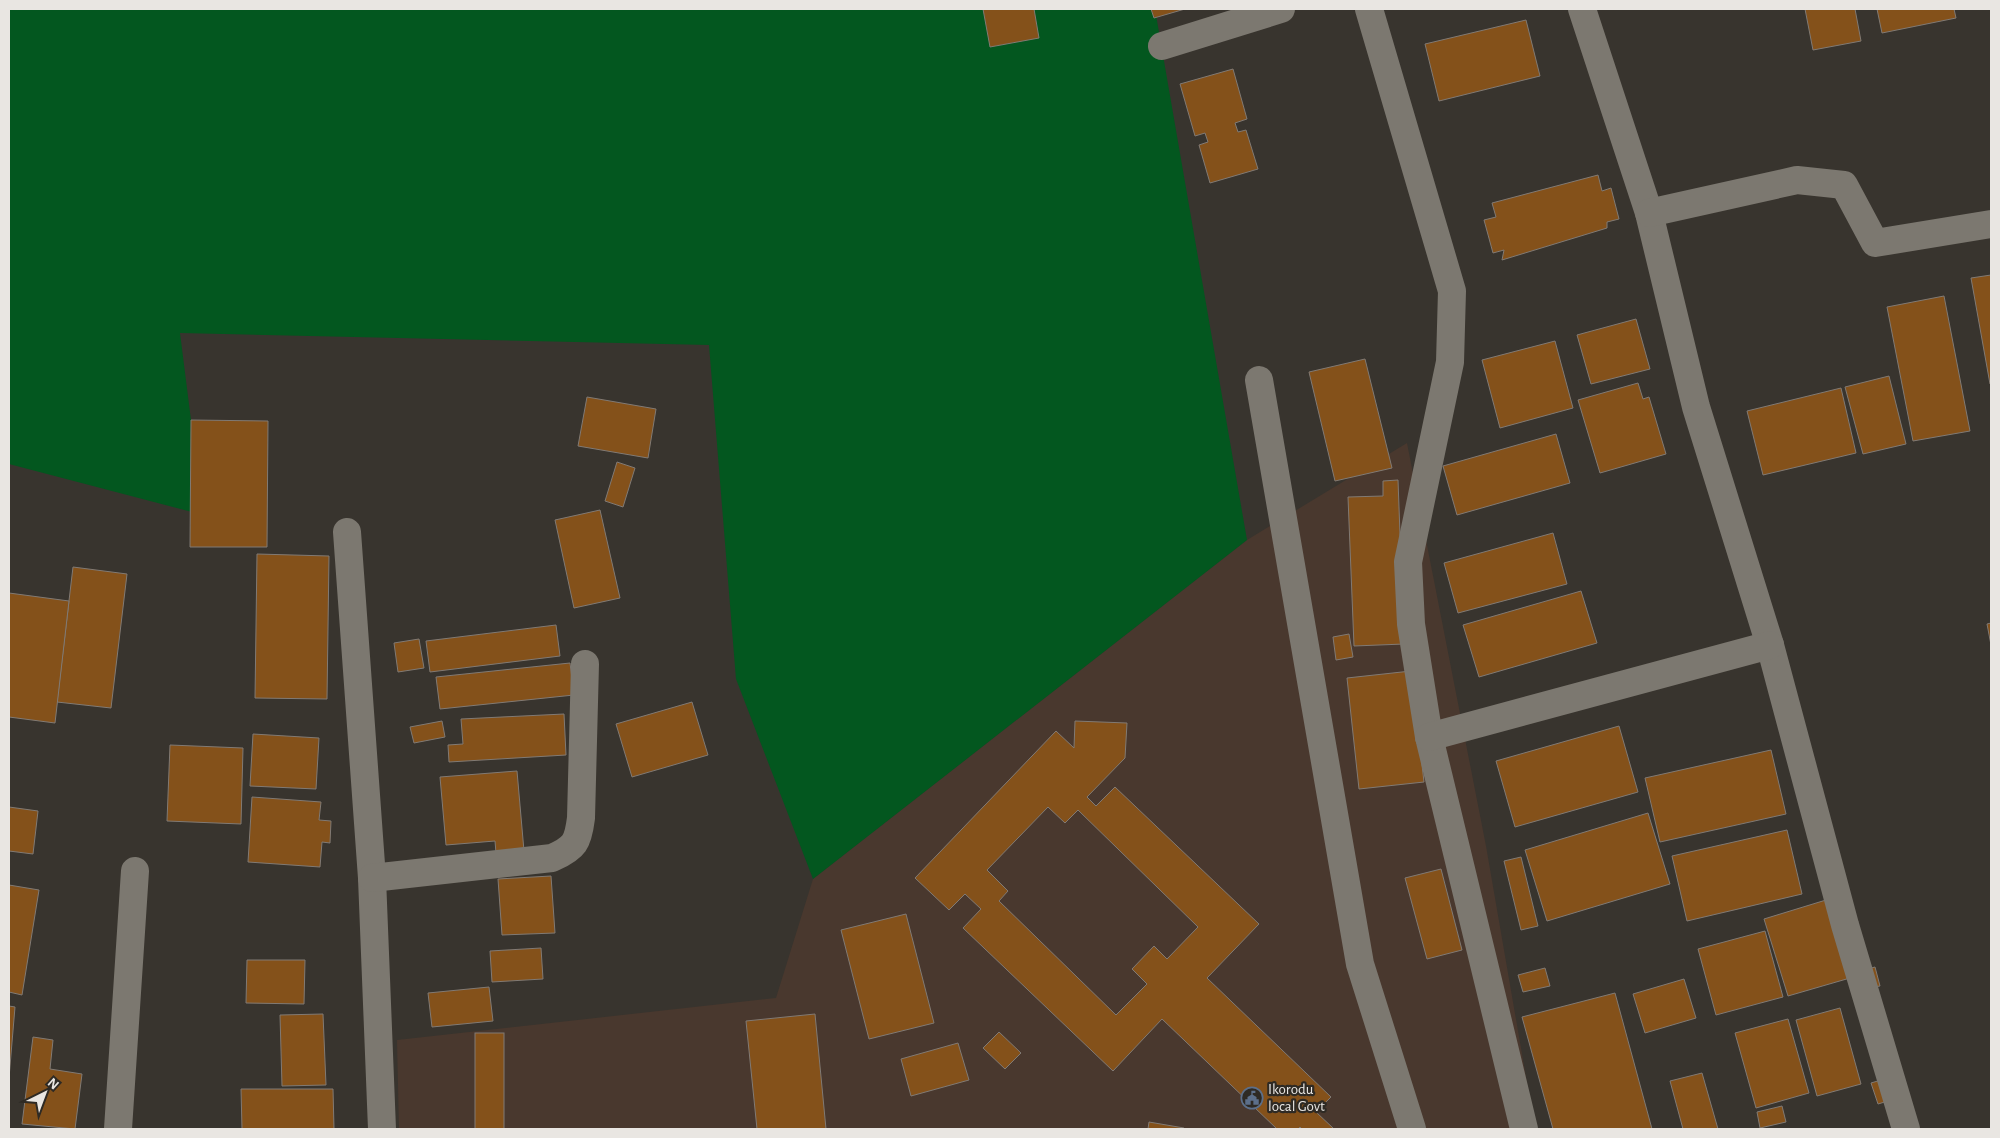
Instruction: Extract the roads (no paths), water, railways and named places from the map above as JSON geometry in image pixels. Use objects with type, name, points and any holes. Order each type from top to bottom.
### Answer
[{"type":"street","points":[[1162,46],[1281,9]]},
{"type":"street","points":[[1369,9],[1452,291],[1450,362],[1408,562],[1411,624],[1429,736],[1524,1129]]},
{"type":"street","points":[[1582,9],[1650,213],[1696,407],[1770,645],[1845,925],[1906,1129]]},
{"type":"street","points":[[1650,213],[1796,180],[1844,185],[1875,243],[1991,224]]},
{"type":"street","points":[[1259,380],[1360,964],[1412,1129]]},
{"type":"street","points":[[347,532],[372,878],[382,1129]]},
{"type":"street","points":[[1429,736],[1770,645]]},
{"type":"street","points":[[372,878],[552,858],[567,852],[578,839],[581,818],[585,664]]},
{"type":"street","points":[[118,1129],[135,871]]},
{"type":"place","name":"Ikorodu local Govt","points":[[1252,1098]]}]
